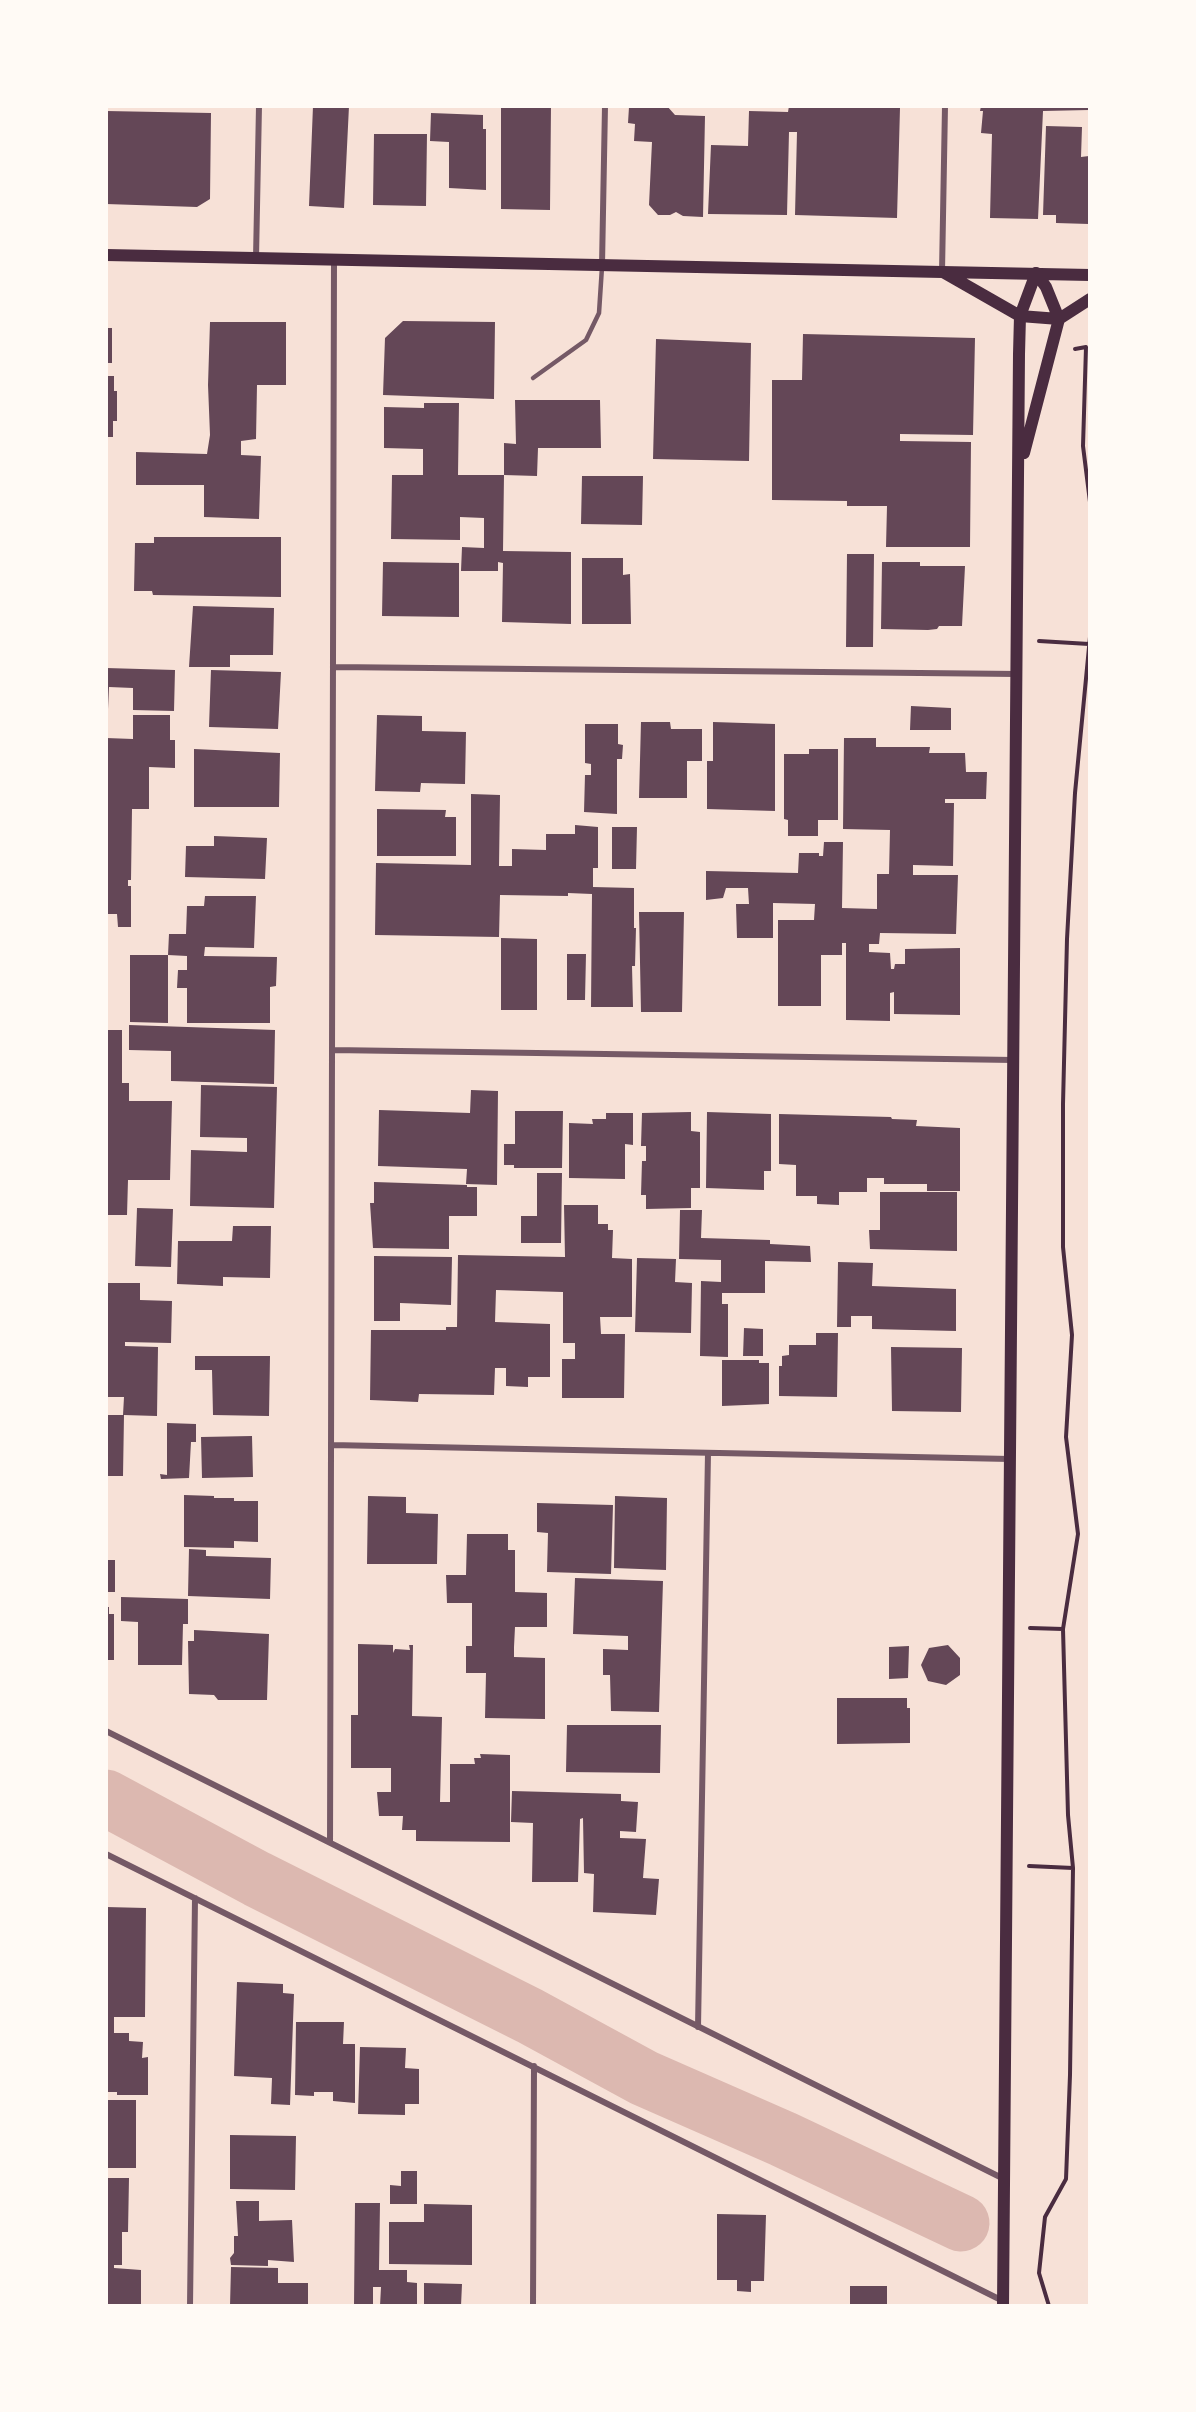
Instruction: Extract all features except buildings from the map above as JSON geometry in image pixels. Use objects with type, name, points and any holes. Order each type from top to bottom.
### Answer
[{"type":"main road","points":[[106,255],[1089,274]]},
{"type":"main road","points":[[942,272],[1020,316],[1059,319],[1089,299]]},
{"type":"main road","points":[[1003,2303],[1020,316],[1036,273]]},
{"type":"main road","points":[[1019,469],[1059,319],[1046,287],[1036,273]]},
{"type":"street","points":[[256,258],[259,106]]},
{"type":"street","points":[[602,265],[605,106]]},
{"type":"street","points":[[942,272],[945,106]]},
{"type":"street","points":[[330,1842],[334,260]]},
{"type":"street","points":[[333,667],[1018,674]]},
{"type":"street","points":[[332,1050],[1014,1060]]},
{"type":"street","points":[[331,1445],[1011,1459]]},
{"type":"street","points":[[698,2027],[708,1453]]},
{"type":"street","points":[[106,1731],[1004,2180]]},
{"type":"street","points":[[106,1854],[534,2066],[1003,2303]]},
{"type":"street","points":[[190,2306],[195,1898]]},
{"type":"street","points":[[532,2306],[534,2066]]},
{"type":"lane","points":[[533,378],[586,339],[599,313],[602,265]]},
{"type":"path","points":[[1050,353],[1086,347],[1083,446],[1089,502]]},
{"type":"path","points":[[1049,2306],[1039,2273],[1045,2217],[1066,2179],[1070,2075],[1073,1868],[1068,1815],[1063,1629],[1078,1534],[1066,1437],[1072,1335],[1063,1247],[1065,1022],[1075,793],[1089,637]]},
{"type":"path","points":[[1018,640],[1089,644]]},
{"type":"path","points":[[1009,1627],[1063,1629]]},
{"type":"path","points":[[1007,1866],[1073,1868]]},
{"type":"waterway","points":[[106,1798],[257,1879],[530,2016],[644,2078],[783,2139],[961,2223]]}]
